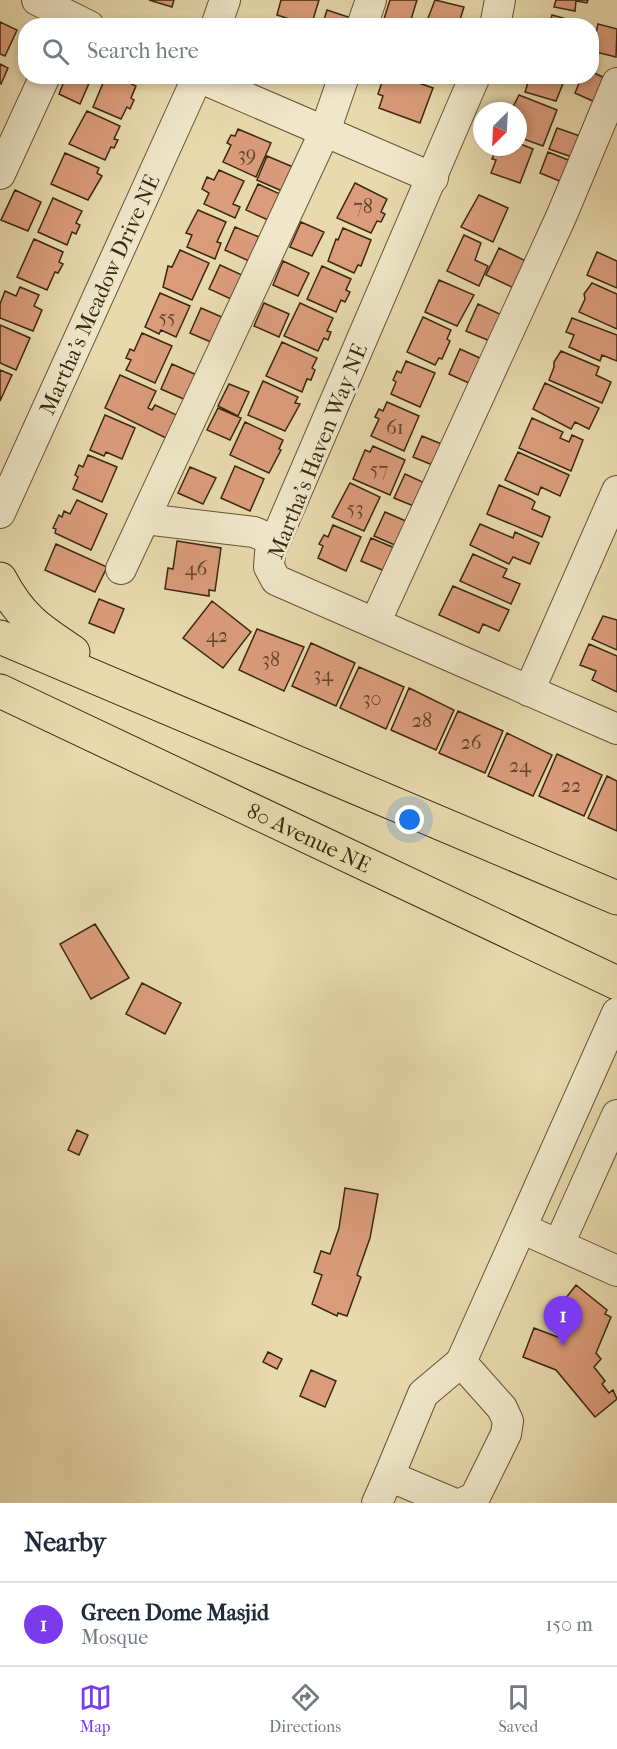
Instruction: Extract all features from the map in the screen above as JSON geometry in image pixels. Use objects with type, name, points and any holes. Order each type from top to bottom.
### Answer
[{"type":"main road","points":[[0,579],[15,607],[39,630],[139,697]]},
{"type":"main road","points":[[0,637],[617,898]]},
{"type":"main road","name":"80 Avenue NE","points":[[0,691],[617,983]]},
{"type":"street","points":[[37,0],[78,17]]},
{"type":"street","points":[[219,18],[225,0]]},
{"type":"street","points":[[365,18],[371,0]]},
{"type":"street","points":[[497,18],[500,0]]},
{"type":"street","points":[[375,623],[556,228],[617,83]]},
{"type":"street","points":[[0,174],[41,84]]},
{"type":"street","name":"Martha's Meadow Drive NE","points":[[0,513],[194,84]]},
{"type":"street","points":[[214,84],[433,178]]},
{"type":"street","points":[[121,569],[325,131],[341,84]]},
{"type":"street","name":"Martha's Haven Way NE","points":[[472,84],[275,541],[270,553],[269,567],[276,580],[617,729]]},
{"type":"street","points":[[529,691],[617,491]]},
{"type":"street","points":[[145,519],[254,532],[275,541]]},
{"type":"street","points":[[377,1503],[423,1394],[460,1362],[617,1013]]},
{"type":"street","points":[[559,1244],[617,1115]]},
{"type":"street","points":[[520,1228],[617,1271]]},
{"type":"street","points":[[460,1362],[502,1408],[508,1421],[506,1434],[475,1497],[463,1503]]},
{"type":"street","points":[[389,1476],[453,1503]]},
{"type":"building","points":[[149,0],[174,0],[172,7]]},
{"type":"building","points":[[281,0],[319,0],[313,18],[286,18],[277,15]]},
{"type":"building","points":[[390,0],[417,0],[411,18],[384,18]]},
{"type":"building","points":[[435,0],[464,7],[461,18],[428,18]]},
{"type":"building","points":[[556,0],[588,0],[587,3],[576,1],[575,11],[554,7]]},
{"type":"building","points":[[327,10],[351,18],[324,18]]},
{"type":"building","points":[[0,22],[17,30],[5,56],[0,54]]},
{"type":"building","points":[[599,24],[617,29],[616,57],[599,53]]},
{"type":"building","points":[[0,64],[8,68],[1,84],[0,83]]},
{"type":"building","points":[[599,75],[607,79],[597,103],[575,93],[579,84],[599,84]]},
{"type":"building","points":[[63,84],[89,84],[80,104],[59,94]]},
{"type":"building","points":[[103,84],[136,86],[131,98],[134,100],[130,109],[127,107],[121,119],[93,107]]},
{"type":"building","points":[[381,84],[422,84],[433,88],[420,123],[379,108],[383,96],[378,94]]},
{"type":"building","points":[[528,84],[563,84],[556,101],[525,92]]},
{"type":"building","points":[[519,95],[557,110],[543,146],[527,140],[527,102],[516,102]]},
{"type":"building","points":[[87,111],[120,126],[114,139],[118,140],[114,148],[111,147],[105,160],[69,144]]},
{"type":"building","points":[[557,128],[580,136],[572,157],[549,149]]},
{"type":"building","points":[[238,129],[271,143],[256,177],[223,162],[231,145],[227,143],[231,135],[235,136]]},
{"type":"building","points":[[527,147],[533,149],[520,183],[491,173],[496,160],[492,159],[493,156],[527,156]]},
{"type":"building","points":[[548,152],[571,161],[562,182],[540,173]]},
{"type":"building","points":[[65,153],[99,168],[97,173],[102,176],[88,200],[51,184]]},
{"type":"building","points":[[267,156],[293,167],[282,191],[257,180]]},
{"type":"building","points":[[219,170],[244,181],[233,204],[240,207],[235,218],[204,204],[209,193],[202,189],[207,177],[214,180]]},
{"type":"building","points":[[355,183],[387,199],[381,212],[385,214],[381,222],[377,221],[371,233],[337,218]]},
{"type":"building","points":[[258,184],[280,194],[268,220],[246,210]]},
{"type":"building","points":[[15,190],[41,202],[28,231],[1,220]]},
{"type":"building","points":[[479,195],[508,208],[493,242],[461,227]]},
{"type":"building","points":[[53,198],[82,211],[76,223],[80,225],[76,234],[72,232],[67,245],[38,232]]},
{"type":"building","points":[[198,210],[226,222],[217,242],[221,243],[215,259],[187,247],[192,235],[186,233]]},
{"type":"building","points":[[301,222],[324,232],[312,256],[290,247]]},
{"type":"building","points":[[235,227],[259,237],[249,261],[225,250]]},
{"type":"building","points":[[343,228],[371,240],[361,266],[358,265],[354,273],[328,261],[336,239],[338,240]]},
{"type":"building","points":[[464,235],[481,243],[475,260],[488,266],[479,286],[447,271]]},
{"type":"building","points":[[34,239],[63,252],[59,262],[63,264],[58,273],[55,272],[47,290],[17,277]]},
{"type":"building","points":[[499,248],[526,261],[514,288],[486,275]]},
{"type":"building","points":[[180,250],[209,263],[192,300],[163,287],[168,266],[172,267]]},
{"type":"building","points":[[597,252],[617,261],[617,288],[587,275]]},
{"type":"building","points":[[283,261],[309,273],[298,296],[273,285]]},
{"type":"building","points":[[220,265],[242,275],[231,299],[209,289]]},
{"type":"building","points":[[322,266],[351,279],[346,290],[350,292],[345,302],[341,300],[336,312],[307,299]]},
{"type":"building","points":[[439,280],[474,295],[457,326],[425,312]]},
{"type":"building","points":[[592,283],[617,294],[617,329],[579,312],[585,299],[584,294]]},
{"type":"building","points":[[20,287],[39,295],[34,306],[42,310],[33,331],[0,318],[0,304],[5,291],[16,296]]},
{"type":"building","points":[[160,293],[190,306],[176,337],[161,330],[159,334],[145,327]]},
{"type":"building","points":[[264,303],[289,314],[279,337],[254,326]]},
{"type":"building","points":[[300,303],[333,318],[327,331],[331,332],[328,340],[324,338],[318,351],[284,336]]},
{"type":"building","points":[[478,304],[502,315],[490,341],[466,331]]},
{"type":"building","points":[[201,308],[224,318],[213,343],[190,333]]},
{"type":"building","points":[[423,317],[451,330],[447,339],[450,341],[442,359],[439,358],[435,365],[407,352]]},
{"type":"building","points":[[572,318],[617,335],[617,361],[602,355],[600,361],[569,347],[574,335],[566,332]]},
{"type":"building","points":[[0,325],[30,338],[16,370],[0,363]]},
{"type":"building","points":[[142,333],[172,346],[155,383],[126,370],[131,360],[126,358],[130,349],[134,351]]},
{"type":"building","points":[[282,342],[317,358],[312,368],[315,370],[311,380],[307,379],[302,392],[266,376]]},
{"type":"building","points":[[460,349],[482,359],[471,384],[449,374]]},
{"type":"building","points":[[561,351],[599,367],[596,375],[611,382],[602,403],[549,380],[554,362]]},
{"type":"building","points":[[406,361],[435,373],[420,407],[391,394],[396,382],[393,380],[397,371],[401,373]]},
{"type":"building","points":[[172,364],[199,376],[188,401],[161,389]]},
{"type":"building","points":[[0,370],[12,375],[0,401]]},
{"type":"building","points":[[120,375],[156,391],[148,408],[152,410],[155,405],[181,417],[170,440],[105,408]]},
{"type":"building","points":[[263,381],[298,397],[295,403],[300,404],[285,431],[248,415]]},
{"type":"building","points":[[545,383],[599,408],[589,429],[575,422],[571,429],[533,409]]},
{"type":"building","points":[[229,384],[249,392],[238,416],[218,406]]},
{"type":"building","points":[[387,402],[419,416],[404,451],[371,436],[379,419],[375,417],[379,409],[383,411]]},
{"type":"building","points":[[218,408],[241,418],[230,440],[207,430]]},
{"type":"building","points":[[105,415],[135,428],[122,459],[106,452],[104,456],[90,450]]},
{"type":"building","points":[[532,418],[563,432],[560,438],[569,442],[572,435],[583,440],[571,471],[519,448]]},
{"type":"building","points":[[245,422],[283,440],[279,449],[281,450],[269,473],[230,455]]},
{"type":"building","points":[[422,436],[444,445],[435,466],[413,457]]},
{"type":"building","points":[[373,446],[405,460],[390,495],[353,479],[365,450],[370,452]]},
{"type":"building","points":[[518,452],[569,475],[560,496],[541,487],[538,495],[505,480]]},
{"type":"building","points":[[88,455],[117,467],[102,502],[73,489],[78,477],[75,475],[79,465],[83,467]]},
{"type":"building","points":[[235,466],[264,479],[250,511],[221,498]]},
{"type":"building","points":[[190,467],[216,478],[203,504],[178,493]]},
{"type":"building","points":[[405,474],[427,484],[416,507],[394,498]]},
{"type":"building","points":[[350,483],[380,497],[364,531],[332,517]]},
{"type":"building","points":[[499,485],[531,499],[535,502],[532,509],[550,517],[542,537],[487,514]]},
{"type":"building","points":[[77,500],[107,514],[91,550],[55,533],[56,529],[53,528],[59,515],[62,517],[64,511],[70,514]]},
{"type":"building","points":[[385,512],[408,522],[397,546],[374,536]]},
{"type":"building","points":[[480,524],[513,538],[515,532],[539,543],[530,564],[513,557],[509,564],[470,545]]},
{"type":"building","points":[[333,525],[361,537],[346,571],[318,558],[323,546],[319,544],[324,535],[328,537]]},
{"type":"building","points":[[371,538],[397,549],[387,572],[361,561]]},
{"type":"building","points":[[177,541],[221,548],[215,591],[209,590],[209,596],[165,589],[168,568],[173,569]]},
{"type":"building","points":[[56,544],[107,567],[95,592],[45,570]]},
{"type":"building","points":[[473,554],[507,569],[503,577],[520,584],[511,604],[460,581]]},
{"type":"building","points":[[453,586],[509,610],[499,631],[483,624],[479,633],[439,615]]},
{"type":"building","points":[[99,599],[124,609],[114,633],[89,623]]},
{"type":"building","points":[[212,601],[251,632],[223,668],[183,638]]},
{"type":"building","points":[[603,616],[617,620],[617,650],[592,639]]},
{"type":"building","points":[[257,629],[304,647],[284,691],[239,670]]},
{"type":"building","points":[[311,643],[355,663],[336,706],[292,686]]},
{"type":"building","points":[[589,644],[617,656],[617,692],[592,680],[596,671],[580,665]]},
{"type":"building","points":[[359,667],[404,687],[386,729],[340,708]]},
{"type":"building","points":[[409,688],[454,710],[436,750],[391,730]]},
{"type":"building","points":[[458,711],[503,731],[485,773],[439,753]]},
{"type":"building","points":[[507,733],[552,755],[533,796],[488,776]]},
{"type":"building","points":[[557,754],[602,775],[584,816],[539,796]]},
{"type":"building","points":[[607,776],[617,781],[617,831],[588,818]]},
{"type":"building","points":[[95,924],[129,978],[91,999],[60,944]]},
{"type":"building","points":[[142,983],[181,1003],[165,1034],[126,1014]]},
{"type":"building","points":[[77,1130],[88,1135],[79,1155],[68,1150]]},
{"type":"building","points":[[345,1188],[378,1194],[370,1238],[357,1275],[361,1277],[347,1316],[338,1313],[337,1316],[312,1304],[322,1275],[314,1272],[321,1251],[330,1254],[339,1228]]},
{"type":"building","points":[[576,1285],[607,1310],[605,1314],[611,1317],[596,1353],[601,1359],[594,1367],[605,1381],[602,1384],[609,1393],[613,1390],[617,1399],[595,1417],[556,1370],[523,1357],[534,1328],[563,1339],[570,1319],[558,1308]]},
{"type":"building","points":[[268,1352],[282,1359],[277,1369],[263,1362]]},
{"type":"building","points":[[311,1370],[336,1381],[325,1407],[300,1396]]},
{"type":"place","name":"Green Dome Masjid","points":[[563,1346]]}]
